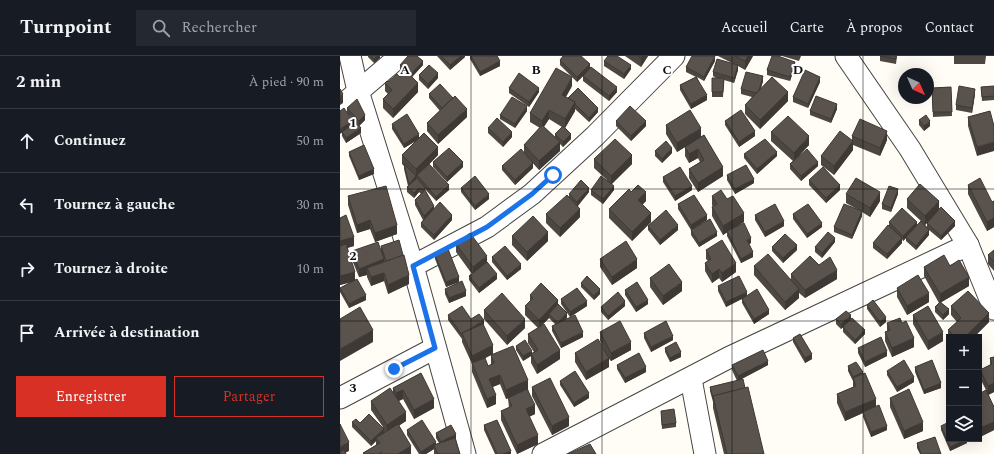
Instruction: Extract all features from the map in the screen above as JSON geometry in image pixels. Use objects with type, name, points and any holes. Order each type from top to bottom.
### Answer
[{"type":"street","points":[[350,56],[358,91],[413,266],[465,454]]},
{"type":"street","points":[[340,107],[400,56]]},
{"type":"street","points":[[413,266],[487,227],[532,194],[595,136],[674,56]]},
{"type":"street","points":[[846,56],[910,149],[971,253],[994,309]]},
{"type":"street","points":[[543,454],[691,379],[728,358],[971,253],[994,253]]},
{"type":"street","points":[[340,398],[435,348]]},
{"type":"street","points":[[691,379],[705,454]]},
{"type":"building","points":[[408,56],[417,56],[423,61],[411,74],[400,65]]},
{"type":"building","points":[[441,56],[461,56],[450,65]]},
{"type":"building","points":[[471,56],[497,56],[500,61],[480,72]]},
{"type":"building","points":[[563,56],[581,56],[590,64],[577,77],[560,60]]},
{"type":"building","points":[[608,56],[617,56],[631,65],[624,74],[604,61]]},
{"type":"building","points":[[692,56],[715,56],[704,77],[686,67]]},
{"type":"building","points":[[735,56],[748,56],[745,61]]},
{"type":"building","points":[[772,56],[778,56],[795,62],[790,77],[767,70]]},
{"type":"building","points":[[880,56],[896,56],[896,59]]},
{"type":"building","points":[[717,59],[738,65],[734,78],[713,72]]},
{"type":"building","points":[[429,65],[438,73],[428,84],[419,75]]},
{"type":"building","points":[[591,67],[617,87],[609,96],[583,76]]},
{"type":"building","points":[[556,68],[572,77],[562,95],[575,102],[565,119],[549,110],[542,121],[530,113]]},
{"type":"building","points":[[805,70],[820,77],[808,104],[793,97]]},
{"type":"building","points":[[407,72],[418,83],[393,109],[383,99],[392,90],[385,83],[397,74],[400,77]]},
{"type":"building","points":[[746,72],[763,76],[759,90],[756,93],[741,89]]},
{"type":"building","points":[[519,73],[539,88],[529,102],[509,88]]},
{"type":"building","points":[[696,77],[707,95],[691,104],[680,85]]},
{"type":"building","points":[[772,77],[788,92],[760,120],[745,105]]},
{"type":"building","points":[[712,78],[724,78],[723,92],[712,92]]},
{"type":"building","points":[[440,84],[453,98],[442,108],[429,94]]},
{"type":"building","points":[[959,86],[975,89],[972,108],[956,105]]},
{"type":"building","points":[[994,86],[994,96],[982,97],[981,87]]},
{"type":"building","points":[[951,87],[952,112],[933,112],[934,88]]},
{"type":"building","points":[[578,88],[598,108],[589,118],[575,104],[575,102],[568,98]]},
{"type":"building","points":[[340,89],[343,94],[340,96]]},
{"type":"building","points":[[455,96],[467,109],[438,135],[427,123]]},
{"type":"building","points":[[816,96],[837,104],[831,119],[810,111]]},
{"type":"building","points":[[512,97],[527,106],[515,124],[500,115]]},
{"type":"building","points":[[357,99],[365,115],[359,121],[347,108]]},
{"type":"building","points":[[630,106],[646,121],[631,136],[616,121]]},
{"type":"building","points":[[344,108],[353,121],[340,129],[340,111]]},
{"type":"building","points":[[690,110],[701,128],[677,143],[666,125]]},
{"type":"building","points":[[741,110],[755,131],[739,142],[725,121]]},
{"type":"building","points":[[990,111],[994,126],[994,142],[977,147],[968,117]]},
{"type":"building","points":[[407,114],[419,134],[404,144],[392,124]]},
{"type":"building","points":[[926,115],[930,121],[924,126],[919,120]]},
{"type":"building","points":[[788,116],[809,136],[794,153],[771,132]]},
{"type":"building","points":[[497,118],[512,132],[503,142],[488,128]]},
{"type":"building","points":[[860,119],[887,131],[880,148],[852,136]]},
{"type":"building","points":[[356,122],[361,128],[346,138],[342,132]]},
{"type":"building","points":[[542,125],[560,142],[539,161],[524,145]]},
{"type":"building","points":[[563,126],[571,134],[563,142],[555,134]]},
{"type":"building","points":[[840,131],[853,141],[834,166],[821,156]]},
{"type":"building","points":[[424,133],[438,147],[416,169],[402,155]]},
{"type":"building","points":[[704,135],[723,167],[698,183],[689,169],[704,160],[698,149],[689,154],[685,147]]},
{"type":"building","points":[[615,139],[632,155],[611,176],[594,159]]},
{"type":"building","points":[[765,139],[777,152],[757,169],[744,154]]},
{"type":"building","points":[[666,141],[672,148],[662,159],[655,151]]},
{"type":"building","points":[[364,145],[374,169],[359,176],[349,152]]},
{"type":"building","points":[[449,148],[463,162],[447,177],[433,162]]},
{"type":"building","points":[[521,149],[533,163],[515,180],[502,166]]},
{"type":"building","points":[[807,149],[818,162],[801,176],[790,164]]},
{"type":"building","points":[[404,164],[416,176],[409,184]]},
{"type":"building","points":[[429,164],[449,185],[436,197],[417,175]]},
{"type":"building","points":[[746,165],[754,179],[735,189],[727,175]]},
{"type":"building","points":[[680,167],[692,186],[675,196],[663,177]]},
{"type":"building","points":[[823,167],[840,185],[826,198],[809,180]]},
{"type":"building","points":[[475,176],[489,194],[475,206],[461,188]]},
{"type":"building","points":[[601,176],[614,186],[603,199],[591,190]]},
{"type":"building","points":[[417,178],[425,188],[423,190],[419,188],[414,193],[407,187]]},
{"type":"building","points":[[856,178],[880,192],[870,208],[846,194]]},
{"type":"building","points":[[980,178],[992,202],[994,201],[994,218],[987,222],[968,185]]},
{"type":"building","points":[[581,180],[589,188],[577,202],[569,194]]},
{"type":"building","points":[[920,184],[939,201],[925,216],[907,199]]},
{"type":"building","points":[[638,185],[646,192],[638,200],[651,213],[632,232],[609,209],[629,189],[631,192]]},
{"type":"building","points":[[386,186],[397,225],[375,233],[370,220],[357,225],[348,196]]},
{"type":"building","points":[[889,186],[898,189],[891,208],[882,204]]},
{"type":"building","points":[[425,190],[434,206],[424,216],[415,200]]},
{"type":"building","points":[[721,190],[727,199],[733,196],[744,213],[723,226],[712,207],[717,204],[712,196]]},
{"type":"building","points":[[567,195],[580,209],[560,228],[546,214]]},
{"type":"building","points":[[694,195],[707,215],[691,225],[678,204]]},
{"type":"building","points":[[440,202],[452,215],[434,235],[421,223]]},
{"type":"building","points":[[775,204],[784,221],[765,232],[755,215]]},
{"type":"building","points":[[808,204],[822,223],[807,234],[793,214]]},
{"type":"building","points":[[844,204],[862,211],[852,235],[834,227]]},
{"type":"building","points":[[941,207],[955,221],[941,236],[927,223]]},
{"type":"building","points":[[902,208],[917,222],[903,236],[889,222]]},
{"type":"building","points":[[666,210],[678,225],[660,240],[648,226]]},
{"type":"building","points":[[346,215],[354,237],[340,241],[340,218]]},
{"type":"building","points":[[533,216],[548,232],[527,252],[512,236]]},
{"type":"building","points":[[710,219],[717,232],[699,243],[691,230]]},
{"type":"building","points":[[921,221],[929,230],[916,246],[906,237]]},
{"type":"building","points":[[744,223],[751,238],[747,240],[753,252],[741,259],[727,231]]},
{"type":"building","points":[[888,225],[902,238],[887,254],[873,243]]},
{"type":"building","points":[[828,232],[835,238],[822,253],[815,247]]},
{"type":"building","points":[[470,233],[487,256],[473,267],[456,244]]},
{"type":"building","points":[[785,234],[797,245],[783,258],[772,247]]},
{"type":"building","points":[[399,240],[403,255],[386,261],[381,246]]},
{"type":"building","points":[[722,240],[736,263],[722,273],[719,269],[712,274],[705,263],[711,259],[706,250]]},
{"type":"building","points":[[626,241],[637,259],[612,277],[600,259]]},
{"type":"building","points":[[378,242],[384,259],[359,269],[352,251]]},
{"type":"building","points":[[346,244],[355,272],[340,276],[340,246]]},
{"type":"building","points":[[505,246],[521,264],[507,276],[492,257]]},
{"type":"building","points":[[448,249],[459,277],[446,282],[435,255]]},
{"type":"building","points":[[994,250],[994,262],[988,255]]},
{"type":"building","points":[[768,254],[799,289],[785,302],[754,266]]},
{"type":"building","points":[[404,255],[409,275],[388,285],[384,273],[371,277],[367,268]]},
{"type":"building","points":[[944,255],[950,266],[959,260],[969,277],[940,294],[924,267]]},
{"type":"building","points":[[810,256],[819,265],[830,257],[837,270],[805,290],[791,274]]},
{"type":"building","points":[[487,262],[497,274],[479,288],[469,276]]},
{"type":"building","points":[[669,264],[682,282],[663,296],[650,278]]},
{"type":"building","points":[[918,275],[929,293],[907,306],[897,288]]},
{"type":"building","points":[[587,276],[600,289],[594,296],[581,283]]},
{"type":"building","points":[[739,276],[747,292],[726,302],[718,286]]},
{"type":"building","points":[[357,279],[366,295],[349,304],[340,288]]},
{"type":"building","points":[[462,281],[466,291],[449,298],[445,289]]},
{"type":"building","points":[[637,282],[648,300],[636,307],[625,290]]},
{"type":"building","points":[[541,283],[558,300],[539,320],[525,306],[533,298],[530,295]]},
{"type":"building","points":[[577,288],[587,301],[570,312],[561,299]]},
{"type":"building","points":[[757,289],[769,310],[754,319],[742,299]]},
{"type":"building","points":[[968,291],[989,313],[968,334],[952,334],[948,330],[961,318],[951,306]]},
{"type":"building","points":[[618,292],[625,301],[608,316],[601,307]]},
{"type":"building","points":[[502,293],[525,319],[507,336],[484,310]]},
{"type":"building","points":[[873,300],[886,317],[880,322],[867,305]]},
{"type":"building","points":[[940,302],[949,309],[943,315],[935,307]]},
{"type":"building","points":[[558,304],[567,313],[558,323],[549,314]]},
{"type":"building","points":[[462,306],[471,319],[479,314],[484,320],[462,333],[462,335],[448,315]]},
{"type":"building","points":[[928,306],[943,332],[928,341],[913,315]]},
{"type":"building","points":[[360,307],[373,330],[340,349],[340,319]]},
{"type":"building","points":[[846,311],[851,315],[841,324],[836,319]]},
{"type":"building","points":[[575,315],[583,332],[561,343],[552,326]]},
{"type":"building","points":[[852,318],[865,330],[855,340],[843,327]]},
{"type":"building","points":[[900,318],[902,323],[906,321],[914,338],[892,348],[885,332],[890,330],[887,323]]},
{"type":"building","points":[[620,321],[631,342],[611,353],[600,332]]},
{"type":"building","points":[[666,321],[673,336],[651,347],[644,333]]},
{"type":"building","points":[[483,324],[493,345],[472,356],[462,333]]},
{"type":"building","points":[[544,324],[560,350],[537,365],[531,354],[538,350],[528,334]]},
{"type":"building","points":[[800,334],[812,354],[805,358],[793,338]]},
{"type":"building","points":[[881,337],[887,351],[865,362],[858,348]]},
{"type":"building","points":[[598,339],[609,358],[586,372],[575,353]]},
{"type":"building","points":[[525,340],[532,351],[523,356],[516,346]]},
{"type":"building","points":[[676,342],[681,352],[670,358],[665,348]]},
{"type":"building","points":[[513,346],[528,380],[506,390],[500,375],[489,379],[496,395],[487,399],[472,363],[485,358],[488,366],[494,363],[491,355]]},
{"type":"building","points":[[763,350],[768,361],[738,376],[732,365]]},
{"type":"building","points":[[639,353],[646,367],[625,378],[617,365]]},
{"type":"building","points":[[994,357],[994,383],[988,386],[982,374],[982,369],[992,364],[990,358]]},
{"type":"building","points":[[904,360],[914,377],[897,387],[887,371]]},
{"type":"building","points":[[932,360],[941,383],[924,390],[915,367]]},
{"type":"building","points":[[856,362],[863,372],[853,377],[848,366]]},
{"type":"building","points":[[575,371],[589,393],[574,403],[560,381]]},
{"type":"building","points":[[421,373],[434,399],[414,410],[403,390],[396,393],[393,388]]},
{"type":"building","points":[[865,373],[876,399],[845,412],[837,394],[856,386],[853,378]]},
{"type":"building","points":[[550,378],[569,417],[552,426],[532,387]]},
{"type":"building","points":[[743,379],[745,388],[713,396],[713,398],[710,387]]},
{"type":"building","points":[[748,387],[764,454],[727,454],[713,396]]},
{"type":"building","points":[[390,388],[406,412],[387,425],[371,401]]},
{"type":"building","points":[[527,389],[535,405],[526,409],[538,435],[517,445],[501,411],[512,406],[508,398]]},
{"type":"building","points":[[909,389],[923,422],[904,431],[890,398]]},
{"type":"building","points":[[986,390],[994,407],[994,422],[982,427],[982,406],[982,392]]},
{"type":"building","points":[[879,405],[887,426],[871,432],[863,412]]},
{"type":"building","points":[[674,409],[676,423],[662,425],[661,411]]},
{"type":"building","points":[[369,414],[384,429],[371,441],[352,422],[356,419],[360,423]]},
{"type":"building","points":[[422,420],[436,442],[421,452],[407,430]]},
{"type":"building","points":[[497,420],[511,451],[503,454],[497,454],[484,425]]},
{"type":"building","points":[[340,424],[349,442],[340,447]]},
{"type":"building","points":[[398,424],[411,446],[398,454],[382,454],[381,452],[379,454],[363,453],[380,443],[376,438]]},
{"type":"building","points":[[946,424],[946,438],[941,426]]},
{"type":"building","points":[[451,425],[456,434],[441,442],[436,433]]},
{"type":"building","points":[[935,437],[941,454],[921,454],[917,443]]},
{"type":"building","points":[[455,438],[460,454],[438,454],[434,445]]},
{"type":"building","points":[[948,442],[961,442],[950,447]]},
{"type":"building","points":[[590,444],[596,454],[568,454]]},
{"type":"building","points":[[344,450],[346,454],[340,454],[340,452]]},
{"type":"route","points":[[394,369],[435,348],[413,266],[487,227],[532,194],[553,175]]}]
